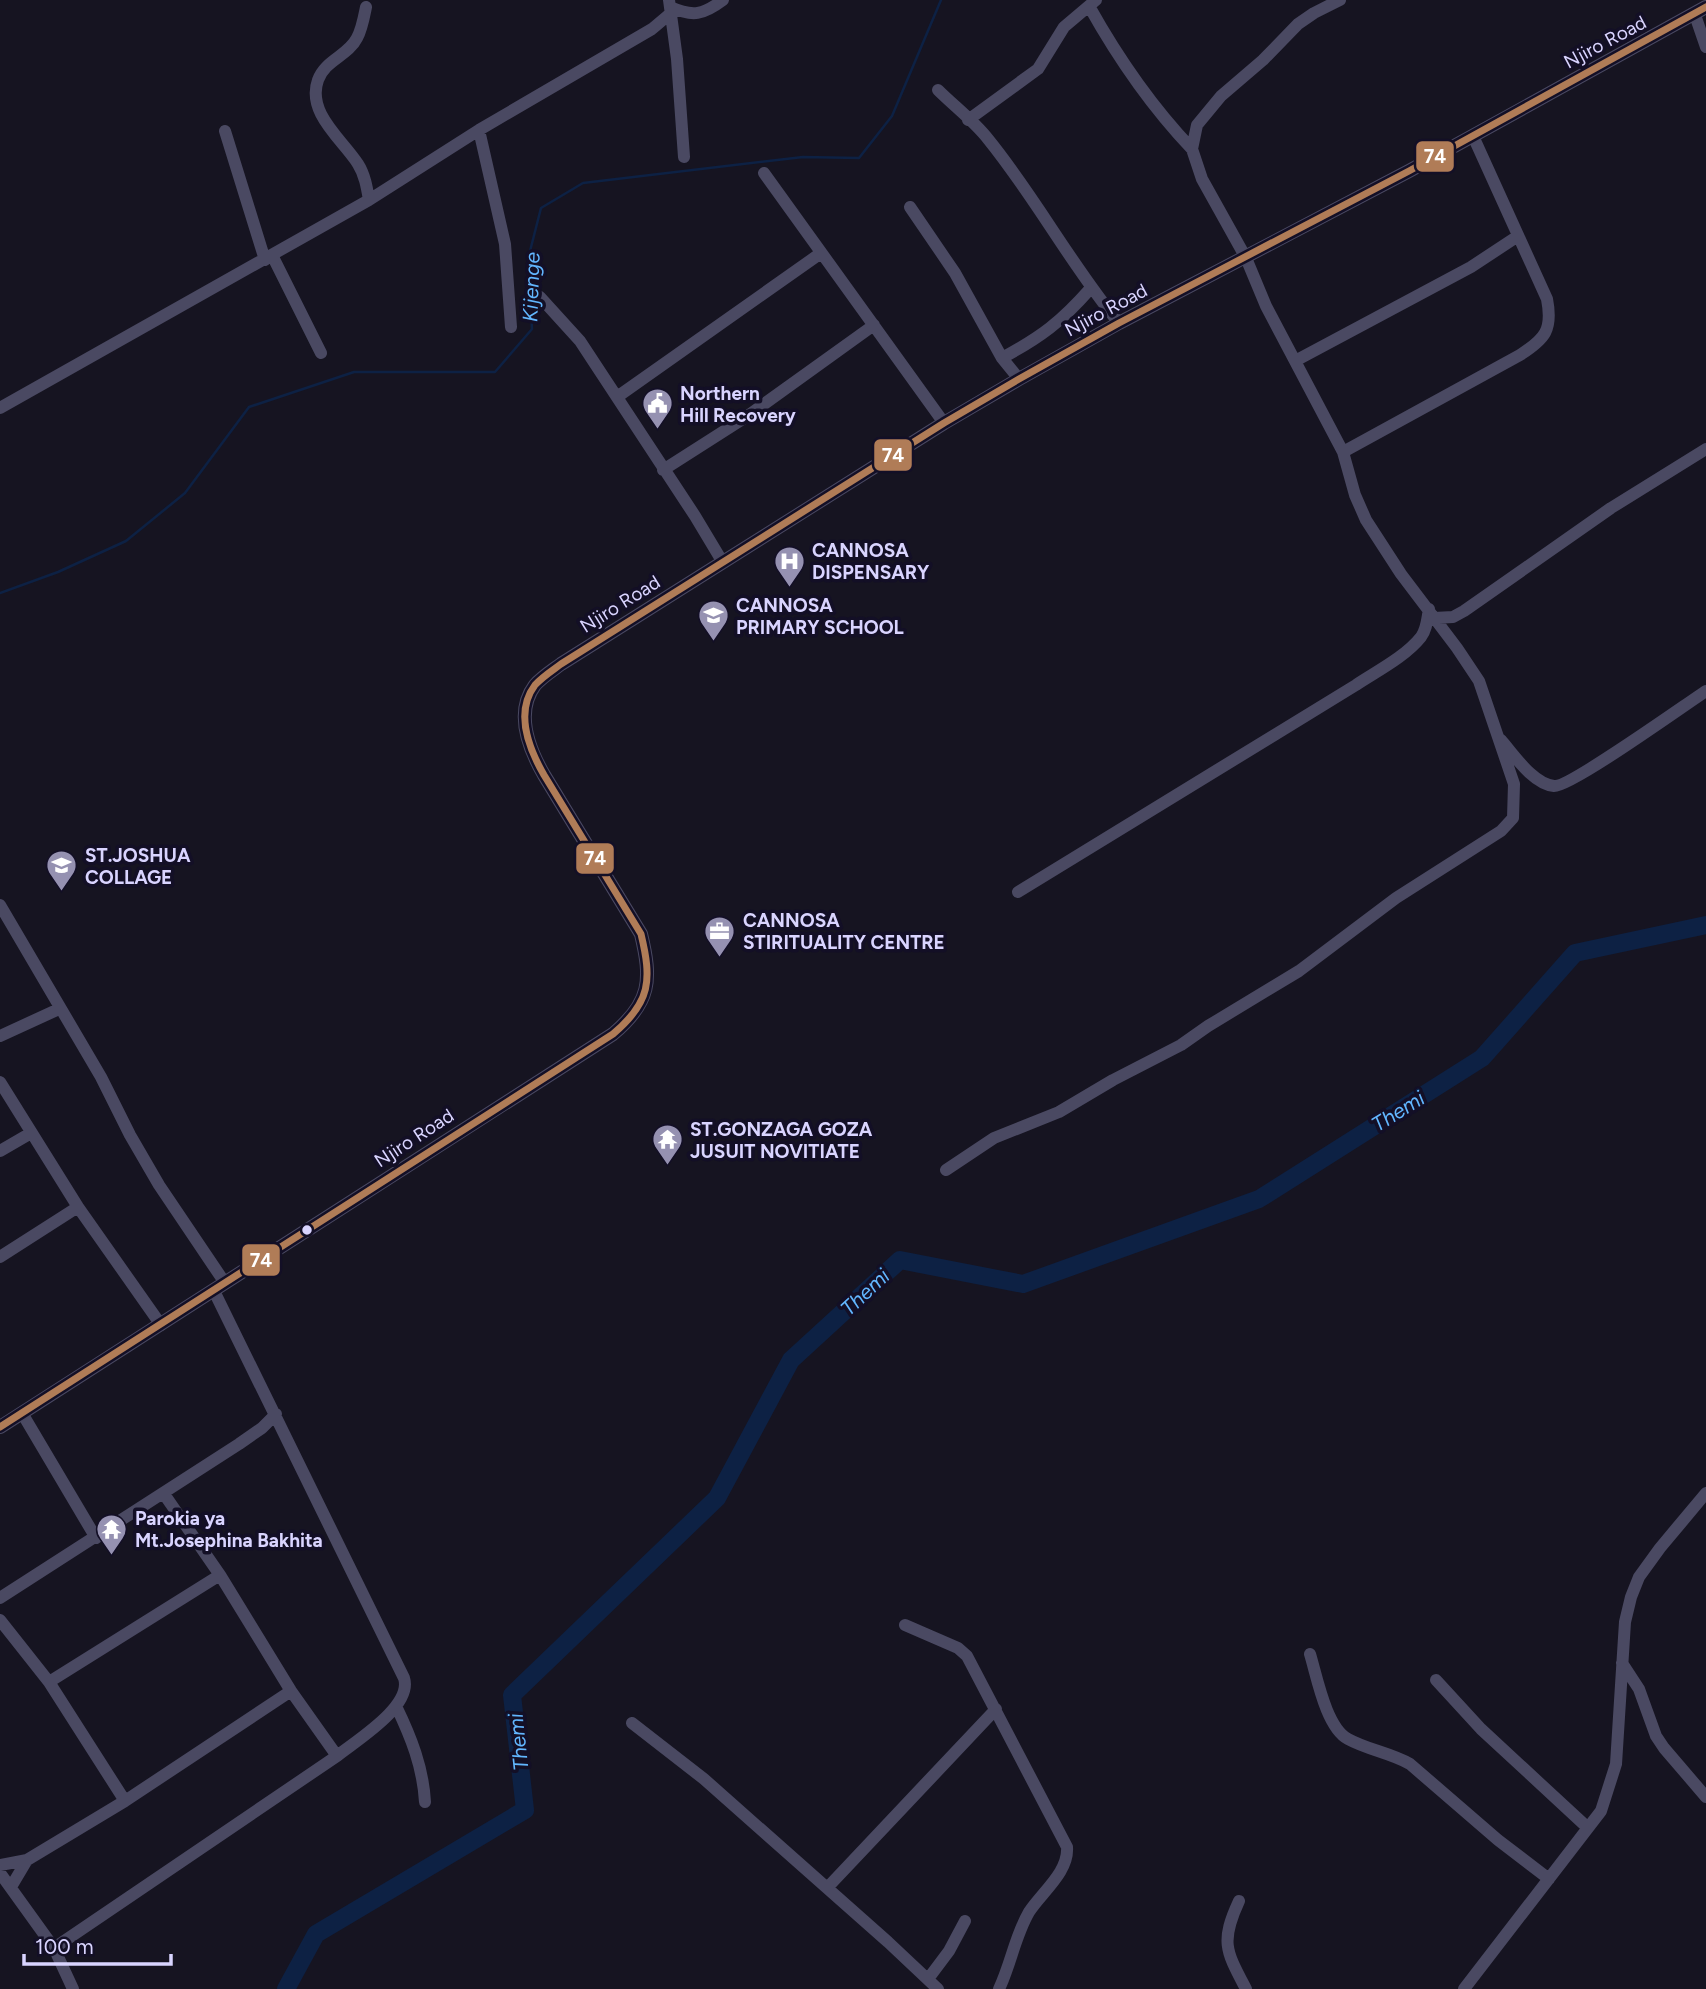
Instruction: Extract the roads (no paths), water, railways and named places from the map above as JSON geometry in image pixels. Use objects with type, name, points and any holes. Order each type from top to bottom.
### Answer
[{"type":"street","points":[[670,7],[691,15],[701,13],[723,0]]},
{"type":"street","points":[[1192,149],[1197,125],[1211,107],[1298,24],[1326,3],[1340,0]]},
{"type":"street","points":[[946,1170],[994,1138],[1059,1112],[1181,1045],[1299,971],[1396,898],[1501,831],[1513,818],[1515,803],[1514,784],[1479,681],[1401,574],[1366,520],[1355,495],[1343,452],[1266,306],[1246,258],[1202,179],[1192,149],[1152,104],[1113,48],[1092,3],[1063,27],[1038,69],[968,120]]},
{"type":"street","points":[[366,7],[357,40],[333,59],[316,83],[322,115],[331,131],[359,166],[369,200]]},
{"type":"street","points":[[0,408],[369,200],[479,130],[652,29],[670,7]]},
{"type":"street","points":[[670,7],[677,59],[684,157]]},
{"type":"street","points":[[1701,11],[1706,47]]},
{"type":"street","name":"Njiro Road","points":[[0,1427],[613,1034],[639,1008],[648,985],[648,964],[641,934],[532,755],[525,733],[526,711],[535,686],[561,664],[722,561],[1019,379],[1701,11]]},
{"type":"street","points":[[937,90],[986,136],[1090,289],[1119,323]]},
{"type":"street","points":[[479,130],[505,244],[511,327]]},
{"type":"street","points":[[225,131],[268,257],[321,353]]},
{"type":"street","points":[[1343,452],[1539,343],[1551,318],[1547,299],[1473,136]]},
{"type":"street","points":[[764,173],[944,423]]},
{"type":"street","points":[[910,207],[955,273],[1002,358],[1019,379]]},
{"type":"street","points":[[1295,362],[1471,267],[1518,236]]},
{"type":"street","points":[[617,397],[821,253]]},
{"type":"street","points":[[1002,358],[1047,332],[1068,314],[1090,289]]},
{"type":"street","points":[[540,297],[580,341],[722,561]]},
{"type":"street","points":[[663,470],[746,417],[874,325]]},
{"type":"street","points":[[1431,614],[1453,617],[1464,611],[1611,508],[1706,449]]},
{"type":"street","points":[[1018,892],[1356,685],[1421,637],[1431,614]]},
{"type":"street","points":[[1496,735],[1536,778],[1546,785],[1559,786],[1706,691]]},
{"type":"street","points":[[0,905],[219,1287],[240,1348],[276,1414],[404,1678],[405,1693],[397,1706],[337,1756],[54,1948]]},
{"type":"street","points":[[0,1036],[59,1009]]},
{"type":"street","points":[[0,1082],[78,1207],[161,1325]]},
{"type":"street","points":[[0,1151],[31,1133]]},
{"type":"street","points":[[0,1257],[78,1207]]},
{"type":"street","points":[[22,1413],[96,1538]]},
{"type":"street","points":[[0,1598],[37,1572],[164,1494],[262,1428],[276,1414]]},
{"type":"street","points":[[1464,1989],[1601,1811],[1616,1764],[1625,1622],[1639,1577],[1706,1493]]},
{"type":"street","points":[[164,1494],[220,1575],[291,1691],[337,1756]]},
{"type":"street","points":[[49,1682],[220,1575]]},
{"type":"street","points":[[0,1620],[49,1682],[125,1801]]},
{"type":"street","points":[[905,1625],[958,1648],[967,1656],[1067,1847],[1068,1856],[1064,1867],[1027,1915],[999,1989]]},
{"type":"street","points":[[1310,1654],[1331,1721],[1340,1732],[1348,1739],[1410,1764],[1549,1880]]},
{"type":"street","points":[[1622,1663],[1639,1689],[1656,1736],[1706,1797]]},
{"type":"street","points":[[1436,1680],[1481,1729],[1588,1828]]},
{"type":"street","points":[[0,1865],[27,1860],[125,1801],[291,1691]]},
{"type":"street","points":[[397,1706],[412,1739],[424,1783],[425,1802]]},
{"type":"street","points":[[827,1888],[996,1709]]},
{"type":"street","points":[[632,1723],[704,1779],[938,1989]]},
{"type":"street","points":[[11,1887],[27,1860]]},
{"type":"street","points":[[0,1872],[54,1948],[73,1989]]},
{"type":"street","points":[[1239,1901],[1229,1923],[1226,1947],[1246,1989]]},
{"type":"street","points":[[928,1979],[949,1951],[965,1921]]},
{"type":"waterway","name":"Kijenge","points":[[0,593],[58,572],[126,541],[185,493],[249,407],[354,372],[495,372],[532,329],[528,259],[541,208],[583,183],[803,157],[859,158],[892,116],[941,0]]},
{"type":"waterway","name":"Themi","points":[[286,1989],[316,1934],[525,1810],[512,1695],[717,1498],[791,1360],[900,1260],[1023,1284],[1259,1199],[1482,1058],[1575,953],[1706,925]]},
{"type":"place","name":"Northern Hill Recovery","points":[[657,431]]},
{"type":"place","name":"CANNOSA DISPENSARY","points":[[789,588]]},
{"type":"place","name":"CANNOSA PRIMARY SCHOOL","points":[[713,643]]},
{"type":"place","name":"ST.JOSHUA COLLAGE","points":[[62,893]]},
{"type":"place","name":"CANNOSA STIRITUALITY CENTRE","points":[[720,958]]},
{"type":"place","name":"ST.GONZAGA GOZA JUSUIT NOVITIATE","points":[[667,1167]]},
{"type":"place","name":"Parokia ya Mt.Josephina Bakhita","points":[[112,1556]]}]
